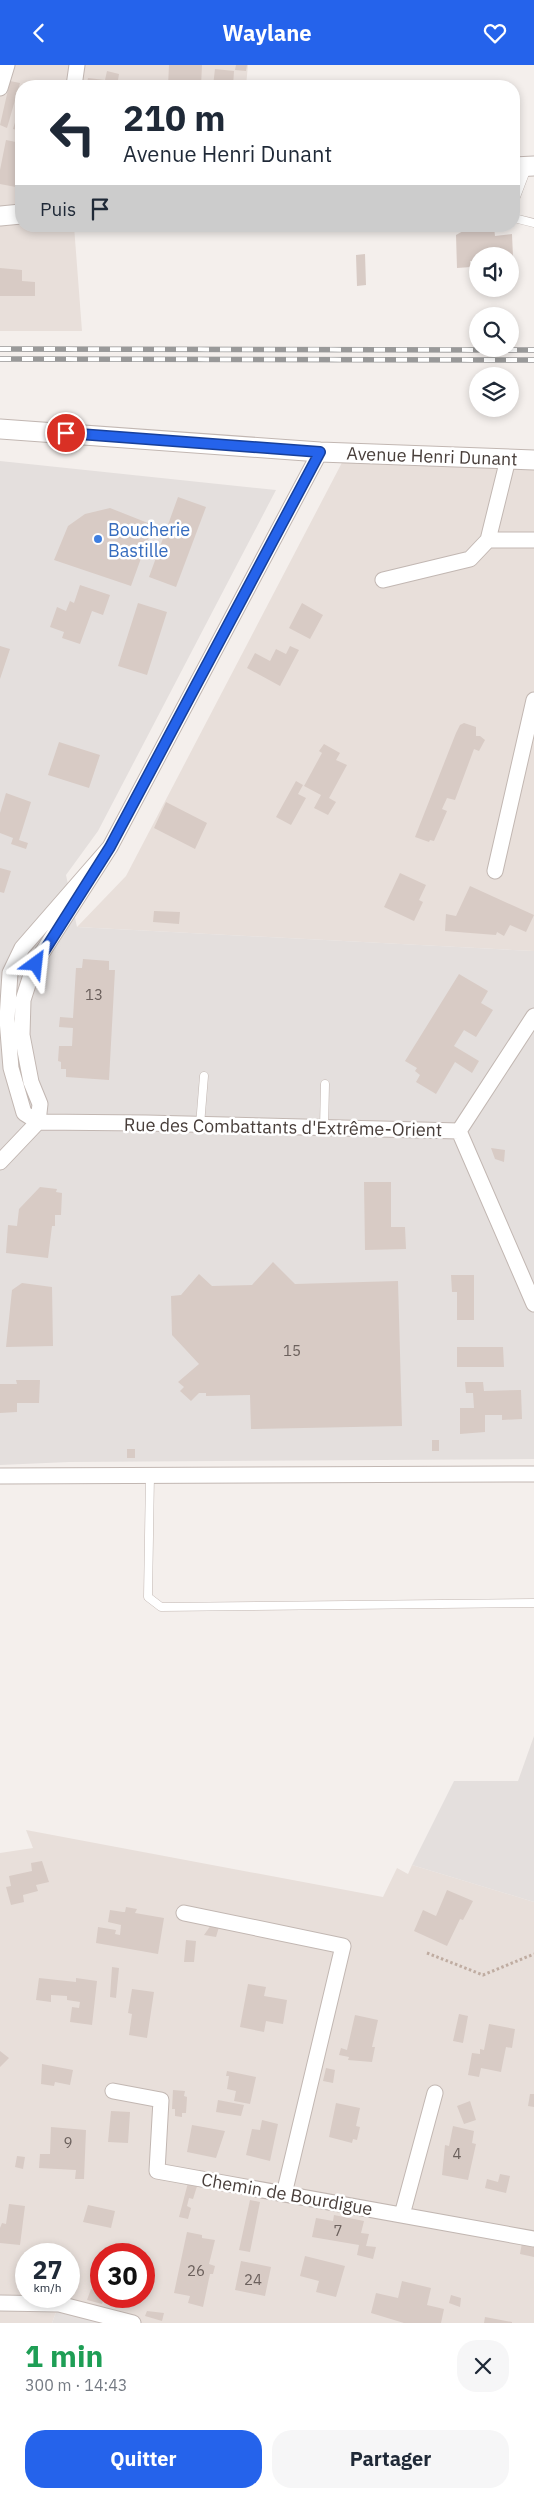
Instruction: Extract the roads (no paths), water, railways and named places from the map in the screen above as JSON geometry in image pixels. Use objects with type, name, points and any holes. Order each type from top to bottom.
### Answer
[{"type":"street","points":[[0,88],[7,65]]},
{"type":"street","points":[[75,80],[78,65]]},
{"type":"street","points":[[0,216],[15,215]]},
{"type":"street","name":"Avenue Henri Dunant","points":[[0,429],[320,452],[534,460]]},
{"type":"street","points":[[0,1162],[38,1122],[40,1104],[31,1082],[22,1035],[23,1000],[31,975],[42,953],[110,847],[320,452]]},
{"type":"street","points":[[384,580],[470,559],[488,540],[508,459]]},
{"type":"street","points":[[488,540],[534,540]]},
{"type":"street","points":[[495,871],[534,700]]},
{"type":"street","points":[[38,1122],[24,1113],[11,1068],[5,973],[22,948],[110,847]]},
{"type":"street","points":[[5,973],[31,975]]},
{"type":"street","points":[[459,1131],[534,1016]]},
{"type":"street","name":"Rue des Combattants d'Extrême-Orient","points":[[38,1122],[459,1131],[534,1304]]},
{"type":"street","points":[[0,1476],[534,1474]]},
{"type":"street","points":[[184,1913],[343,1946],[284,2193]]},
{"type":"street","name":"Chemin de Bourdigue","points":[[113,2091],[161,2100],[156,2171],[534,2239]]},
{"type":"street","points":[[402,2215],[435,2093]]},
{"type":"street","points":[[0,2303],[59,2304],[133,2323]]},
{"type":"lane","points":[[520,182],[525,166]]},
{"type":"lane","points":[[520,220],[534,223]]},
{"type":"lane","points":[[200,1125],[204,1076]]},
{"type":"lane","points":[[324,1128],[325,1085]]},
{"type":"lane","points":[[150,1475],[148,1597],[153,1603],[161,1607],[534,1603]]},
{"type":"railway","points":[[0,349],[534,350]]},
{"type":"railway","points":[[0,359],[534,360]]},
{"type":"place","name":"Boucherie Bastille","points":[[98,539]]}]
